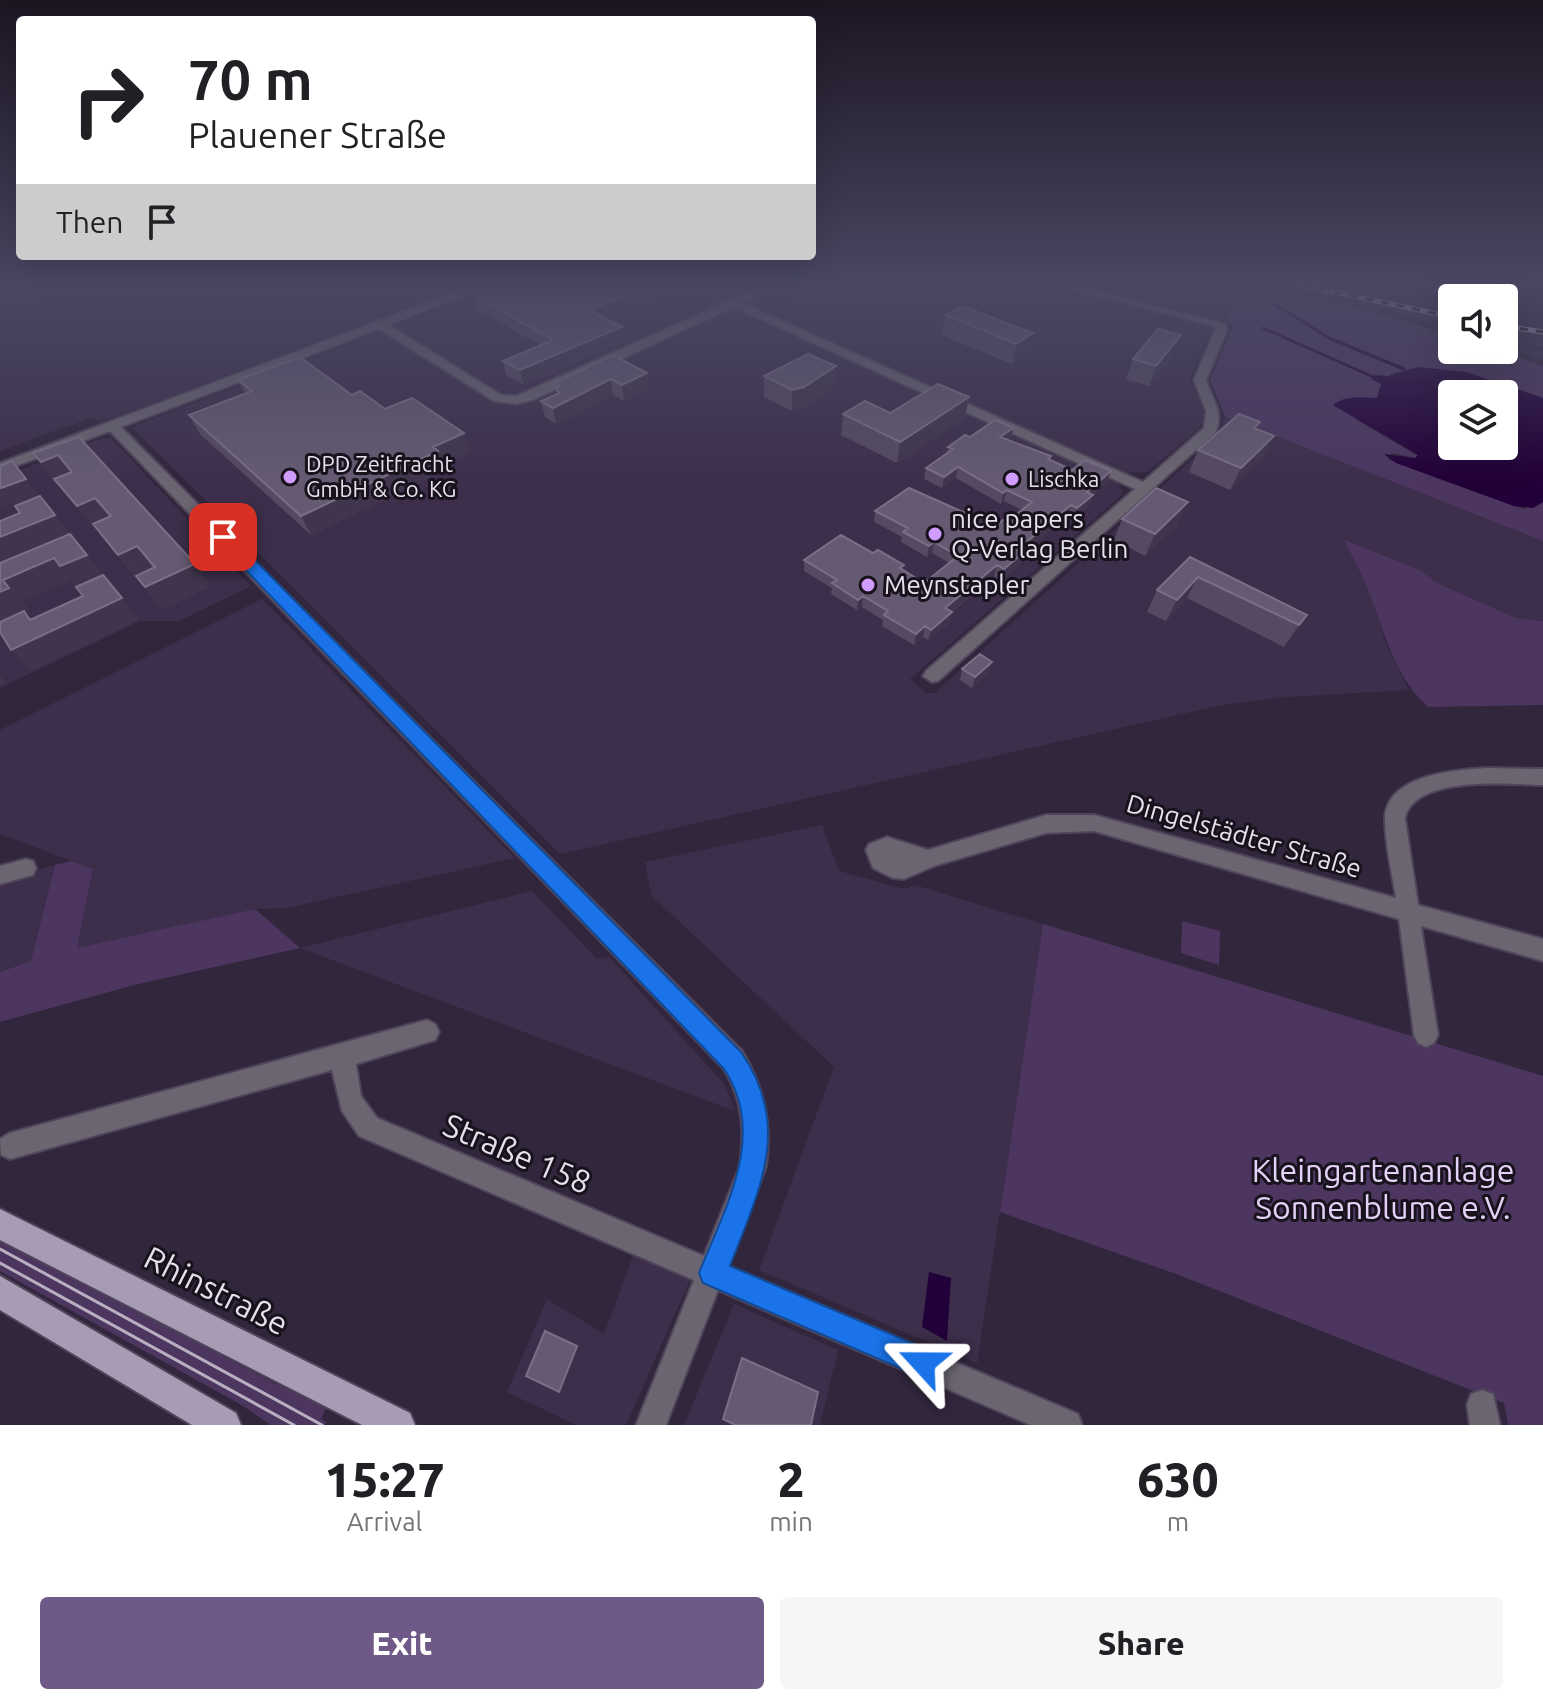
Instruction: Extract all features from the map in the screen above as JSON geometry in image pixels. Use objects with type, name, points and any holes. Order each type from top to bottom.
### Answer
[{"type":"main road","name":"Rhinstraße","points":[[0,1224],[398,1425]]},
{"type":"main road","points":[[0,1292],[224,1425]]},
{"type":"street","points":[[0,468],[319,348]]},
{"type":"street","points":[[419,348],[493,395],[516,400],[529,397],[634,348]]},
{"type":"street","points":[[834,348],[1144,488]]},
{"type":"street","points":[[932,676],[1210,430],[1214,424],[1213,410],[1200,380],[1213,348]]},
{"type":"street","points":[[113,426],[733,1060],[745,1079],[752,1098],[757,1143],[747,1186],[651,1425]]},
{"type":"street","points":[[1426,1035],[1395,818],[1398,804],[1427,785],[1450,780],[1495,776],[1543,777]]},
{"type":"street","name":"Dingelstädter Straße","points":[[928,859],[1046,824],[1079,822],[1114,828],[1543,950]]},
{"type":"street","points":[[0,875],[26,868]]},
{"type":"street","points":[[10,1146],[427,1032]]},
{"type":"street","name":"Straße 158","points":[[343,1055],[348,1099],[368,1127],[1067,1425]]},
{"type":"shaded area","points":[[0,348],[298,348],[99,423],[93,417],[0,451]]},
{"type":"shaded area","points":[[336,348],[1203,348],[1190,378],[1203,409],[1199,428],[1148,472],[1127,473],[1116,482],[1122,489],[1121,496],[910,679],[926,693],[935,693],[1219,435],[1225,416],[1543,541],[1543,621],[1516,618],[1435,582],[1419,570],[1345,541],[1373,600],[1386,644],[1409,690],[1287,697],[1222,705],[560,854],[132,427]]},
{"type":"shaded area","points":[[1518,348],[1533,348],[1543,352],[1543,359]]},
{"type":"shaded area","points":[[1418,367],[1467,372],[1490,380],[1438,380],[1438,460],[1518,460],[1518,389],[1543,398],[1543,502],[1533,508],[1514,506],[1396,463],[1384,454],[1415,458],[1418,455],[1333,405],[1349,398],[1377,398],[1381,384],[1371,379],[1375,375],[1388,376]]},
{"type":"shaded area","points":[[111,438],[251,586],[179,621],[140,621],[0,688],[0,478],[97,440]]},
{"type":"shaded area","points":[[262,599],[515,858],[287,908],[255,909],[77,949],[93,869],[0,834],[0,730]]},
{"type":"shaded area","points":[[822,825],[839,871],[904,889],[915,885],[1043,924],[977,1363],[759,1270],[834,1067],[651,895],[645,862]]},
{"type":"shaded area","points":[[55,865],[31,961],[0,972],[0,880]]},
{"type":"shaded area","points":[[532,891],[597,959],[609,957],[725,1085],[735,1111],[300,948]]},
{"type":"shaded area","points":[[633,1256],[690,1280],[626,1425],[576,1425],[507,1392],[547,1299],[604,1334]]},
{"type":"shaded area","points":[[929,1272],[951,1278],[947,1341],[922,1327]]},
{"type":"shaded area","points":[[734,1304],[838,1350],[820,1425],[684,1425]]},
{"type":"green space","points":[[1224,348],[1438,348],[1438,364],[1518,364],[1518,357],[1543,366],[1543,398],[1518,389],[1518,380],[1486,380],[1441,370],[1419,369],[1401,371],[1387,377],[1377,398],[1355,397],[1357,420],[1418,456],[1392,453],[1387,459],[1524,509],[1543,502],[1543,541],[1225,416],[1210,380]]},
{"type":"green space","points":[[1344,540],[1420,570],[1435,582],[1516,618],[1543,621],[1543,705],[1428,707],[1400,671],[1367,587]]},
{"type":"green space","points":[[71,861],[93,869],[77,948],[255,909],[300,948],[134,985],[0,1022],[0,972],[31,961],[55,865]]},
{"type":"green space","points":[[1182,921],[1220,931],[1219,965],[1181,953]]},
{"type":"green space","name":"Kleingartenanlage Sonnenblume e.V.","points":[[1043,924],[1543,1076],[1543,1425],[1508,1425],[1504,1403],[1179,1275],[1000,1212]]},
{"type":"green space","points":[[0,1239],[272,1382],[327,1406],[321,1419],[326,1422],[325,1425],[271,1425],[240,1404],[0,1271]]},
{"type":"building","points":[[533,348],[571,348],[520,370],[503,361]]},
{"type":"building","points":[[1142,348],[1170,348],[1156,366],[1133,359]]},
{"type":"building","points":[[808,354],[836,366],[804,387],[792,390],[764,376]]},
{"type":"building","points":[[613,355],[647,373],[622,385],[611,379],[553,408],[541,401],[559,393],[555,388],[560,386],[555,383]]},
{"type":"building","points":[[300,357],[352,395],[360,391],[385,409],[412,398],[464,433],[433,447],[438,451],[301,516],[189,415],[252,391],[238,380]]},
{"type":"building","points":[[938,384],[969,397],[900,442],[843,414],[865,401],[890,413]]},
{"type":"building","points":[[1239,414],[1260,422],[1254,428],[1274,436],[1241,468],[1198,450]]},
{"type":"building","points":[[995,420],[1013,428],[1000,437],[1051,456],[1048,459],[1072,470],[1085,460],[1111,471],[1087,492],[1093,495],[1077,508],[1071,505],[1017,550],[1023,553],[1004,569],[997,565],[945,608],[952,612],[931,630],[925,626],[916,634],[884,615],[888,611],[863,596],[858,600],[832,583],[837,580],[804,560],[841,535],[873,553],[878,550],[904,565],[900,568],[924,583],[958,556],[934,542],[929,546],[903,532],[908,528],[875,511],[909,488],[970,515],[966,517],[991,530],[1003,520],[1007,522],[1032,502],[1007,490],[1003,493],[958,467],[944,477],[926,468],[953,449],[948,447],[965,435],[970,437]]},
{"type":"building","points":[[79,437],[195,564],[145,587],[136,576],[155,567],[137,546],[118,555],[93,524],[111,516],[95,498],[77,506],[54,479],[72,472],[58,455],[41,462],[33,453]]},
{"type":"building","points":[[12,461],[26,479],[1,488],[0,466]]},
{"type":"building","points":[[1156,488],[1188,502],[1155,534],[1122,519]]},
{"type":"building","points":[[40,496],[55,515],[0,537],[0,521],[20,513],[15,506]]},
{"type":"building","points":[[70,534],[87,555],[60,566],[54,558],[3,580],[9,588],[0,592],[0,563]]},
{"type":"building","points":[[1190,557],[1307,615],[1299,625],[1198,577],[1177,600],[1157,590]]},
{"type":"building","points":[[103,575],[122,598],[11,650],[0,632],[0,622],[24,611],[30,620],[83,596],[76,587]]},
{"type":"building","points":[[980,654],[992,662],[975,677],[962,669]]},
{"type":"building","points":[[545,1331],[577,1346],[559,1392],[526,1376]]},
{"type":"building","points":[[742,1358],[818,1392],[811,1425],[735,1425],[723,1419]]},
{"type":"waterway","points":[[1309,348],[1378,379]]},
{"type":"waterway","points":[[1354,348],[1404,369]]},
{"type":"tram line","points":[[0,1249],[322,1425]]},
{"type":"tram line","points":[[0,1263],[294,1425]]},
{"type":"place","name":"DPD Zeitfracht GmbH & Co. KG","points":[[290,477]]},
{"type":"place","name":"Lischka","points":[[1012,479]]},
{"type":"place","name":"nice papers Q-Verlag Berlin","points":[[935,534]]},
{"type":"place","name":"Meynstapler","points":[[868,585]]},
{"type":"route","points":[[223,537],[733,1060],[752,1098],[757,1143],[747,1186],[713,1273],[923,1363]]}]
